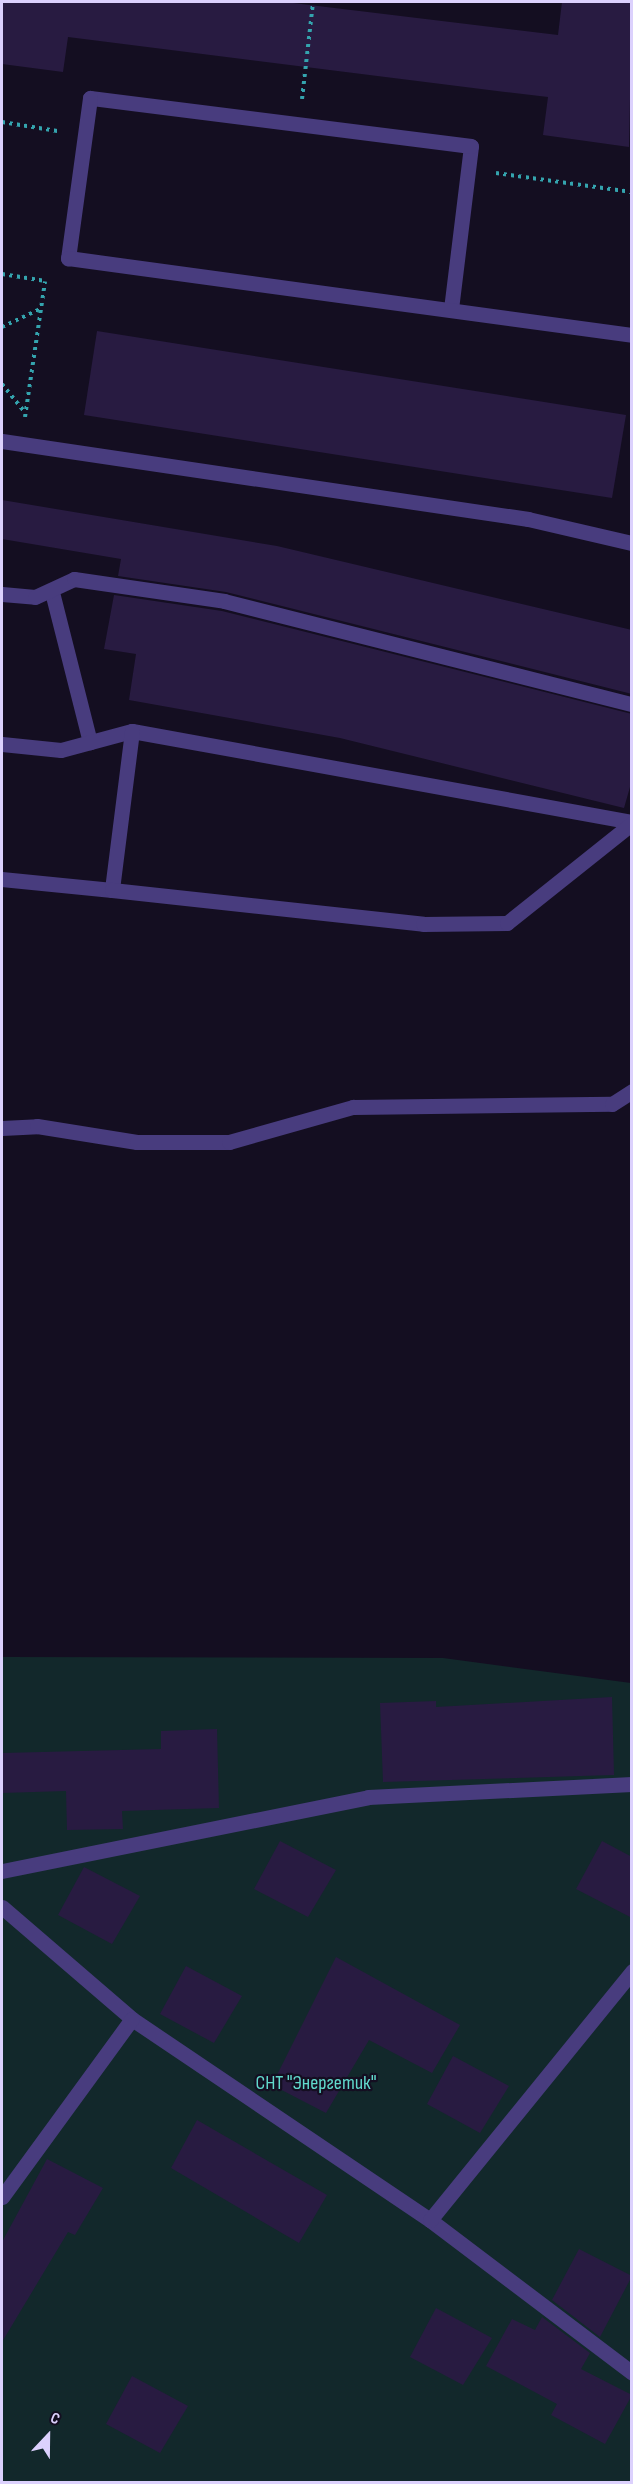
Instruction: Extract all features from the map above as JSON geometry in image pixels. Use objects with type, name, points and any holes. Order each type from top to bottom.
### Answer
[{"type":"lane","points":[[451,309],[471,146],[90,98],[68,258],[632,335]]},
{"type":"lane","points":[[2,441],[528,519],[632,543]]},
{"type":"lane","points":[[2,594],[35,597],[52,592],[74,579],[224,602],[632,704]]},
{"type":"lane","points":[[52,592],[90,742]]},
{"type":"lane","points":[[112,890],[132,730]]},
{"type":"lane","points":[[2,744],[61,750],[132,730],[631,823]]},
{"type":"lane","points":[[2,879],[423,924],[507,923],[631,823]]},
{"type":"lane","points":[[2,1128],[37,1126],[137,1142],[229,1142],[353,1107],[612,1104],[632,1091]]},
{"type":"lane","points":[[2,1870],[368,1797],[632,1784]]},
{"type":"lane","points":[[2,1907],[132,2019],[430,2220],[632,2373]]},
{"type":"lane","points":[[430,2220],[632,1971]]},
{"type":"lane","points":[[2,2197],[132,2019]]},
{"type":"path","points":[[299,124],[313,2]]},
{"type":"path","points":[[2,122],[85,135]]},
{"type":"path","points":[[468,169],[632,192]]},
{"type":"path","points":[[2,274],[45,281],[59,279],[68,258]]},
{"type":"path","points":[[21,444],[45,281]]},
{"type":"path","points":[[2,327],[40,308]]},
{"type":"path","points":[[2,384],[25,412]]},
{"type":"green space","name":"СНТ \"Энергетик\"","points":[[2,1657],[443,1658],[631,1683],[631,2482],[2,2482]]},
{"type":"building","points":[[2,2],[285,2],[558,35],[562,2],[632,2],[629,147],[543,135],[548,97],[68,37],[63,72],[2,64]]},
{"type":"building","points":[[97,331],[626,415],[612,498],[84,415]]},
{"type":"building","points":[[2,500],[277,546],[632,630],[632,694],[226,592],[118,576],[121,559],[2,539]]},
{"type":"building","points":[[114,595],[222,611],[632,714],[632,780],[624,808],[340,738],[129,700],[136,654],[104,649]]},
{"type":"building","points":[[612,1697],[614,1775],[383,1782],[380,1703],[436,1701],[436,1707]]},
{"type":"building","points":[[217,1729],[219,1808],[122,1811],[123,1829],[67,1830],[66,1791],[2,1793],[2,1753],[161,1749],[161,1731]]},
{"type":"building","points":[[280,1841],[336,1870],[308,1917],[254,1889]]},
{"type":"building","points":[[602,1841],[632,1857],[632,1918],[576,1889]]},
{"type":"building","points":[[84,1867],[140,1896],[112,1944],[58,1915]]},
{"type":"building","points":[[336,1957],[460,2025],[432,2073],[369,2040],[326,2113],[272,2085]]},
{"type":"building","points":[[186,1966],[242,1996],[214,2043],[160,2014]]},
{"type":"building","points":[[453,2056],[509,2086],[480,2133],[427,2104]]},
{"type":"building","points":[[197,2120],[327,2195],[299,2243],[171,2168]]},
{"type":"building","points":[[47,2159],[103,2188],[75,2235],[68,2232],[2,2342],[2,2242]]},
{"type":"building","points":[[579,2249],[632,2276],[600,2337],[552,2300]]},
{"type":"building","points":[[436,2308],[492,2338],[463,2385],[410,2357]]},
{"type":"building","points":[[542,2317],[590,2353],[581,2369],[632,2395],[605,2444],[551,2415],[557,2404],[486,2366],[512,2319],[535,2330]]},
{"type":"building","points":[[132,2376],[188,2406],[160,2453],[106,2424]]}]
